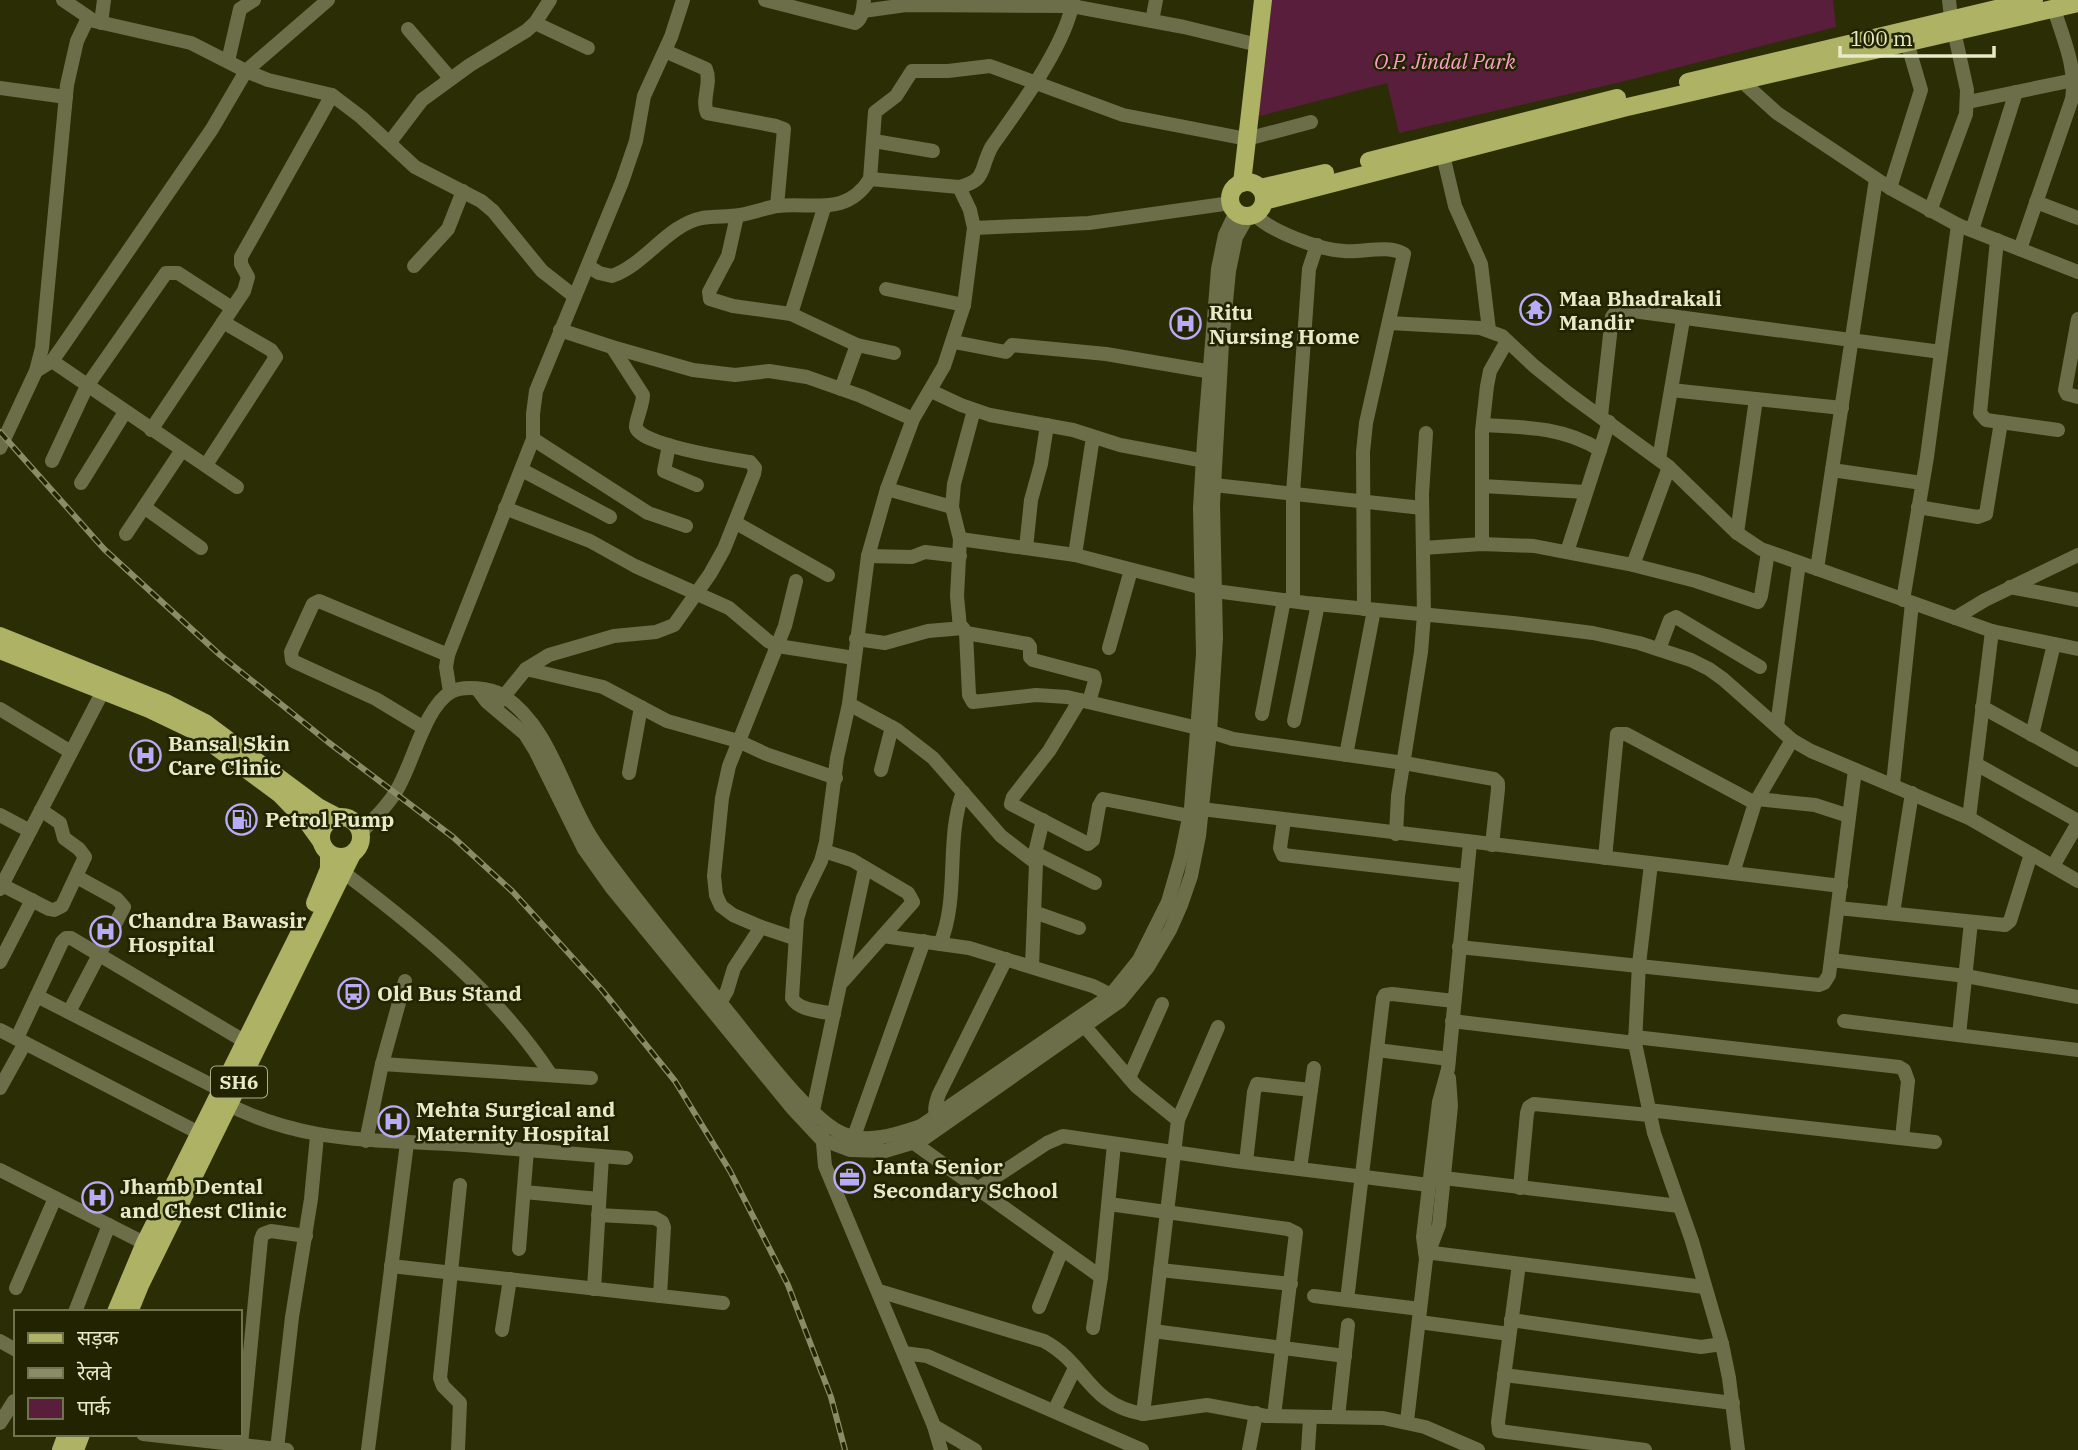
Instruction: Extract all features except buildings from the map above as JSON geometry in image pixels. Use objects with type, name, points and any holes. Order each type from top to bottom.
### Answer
[{"type":"main road","points":[[1249,206],[1252,183],[1241,183],[1263,0]]},
{"type":"main road","points":[[1249,206],[1565,110],[1908,42],[1993,5],[2034,0]]},
{"type":"main road","points":[[1249,206],[1737,77],[1952,25],[2078,3]]},
{"type":"main road","points":[[0,636],[164,702],[205,723],[318,807],[337,817],[352,820],[361,833]]},
{"type":"main road","points":[[0,650],[149,709],[195,731],[280,794],[308,823],[325,848],[345,857],[352,854]]},
{"type":"main road","name":"SH6","points":[[131,1310],[151,1247],[200,1133],[222,1098],[244,1041],[320,894],[329,869],[324,826],[337,817]]},
{"type":"main road","name":"SH6","points":[[117,1310],[151,1247],[222,1098],[352,854],[361,842],[361,833]]},
{"type":"street","points":[[63,0],[95,20],[191,43],[246,72],[278,83],[332,95],[390,142],[415,167],[481,201],[493,211],[542,271],[573,296]]},
{"type":"street","points":[[0,448],[36,371],[45,328],[66,97],[77,41],[95,20],[104,0]]},
{"type":"street","points":[[228,61],[240,9],[254,0]]},
{"type":"street","points":[[36,371],[52,361],[212,129],[246,72],[328,0]]},
{"type":"street","points":[[390,142],[422,100],[450,78],[535,23],[550,0]]},
{"type":"street","points":[[450,692],[446,667],[448,655],[533,439],[536,391],[573,296],[588,267],[636,141],[644,96],[665,51],[683,0]]},
{"type":"street","points":[[765,0],[849,22],[859,20],[863,6],[1072,3],[1258,45]]},
{"type":"street","points":[[1152,21],[1156,0]]},
{"type":"street","points":[[1930,211],[1968,102],[1949,0]]},
{"type":"street","points":[[870,179],[959,187],[979,179],[985,158],[1049,57],[1072,3]]},
{"type":"street","points":[[2020,249],[2072,99],[2074,80],[2071,65],[2054,9]]},
{"type":"street","points":[[535,23],[588,48]]},
{"type":"street","points":[[408,29],[450,78]]},
{"type":"street","points":[[1890,188],[1921,90],[1908,42]]},
{"type":"street","points":[[665,51],[706,69],[709,78],[705,105],[707,113],[776,126],[784,130],[777,206]]},
{"type":"street","points":[[588,267],[606,276],[618,274],[684,225],[705,217],[737,216],[777,206],[824,208],[857,196],[870,179],[876,110],[896,96],[912,71],[948,71],[990,66],[1123,115],[1247,139],[1311,122]]},
{"type":"street","points":[[1737,77],[1777,113],[1890,188],[1930,211],[1965,228],[2078,272]]},
{"type":"street","points":[[1968,102],[2074,80]]},
{"type":"street","points":[[0,88],[66,97]]},
{"type":"street","points":[[1893,784],[1907,601],[1941,352],[1965,228],[2015,92]]},
{"type":"street","points":[[151,430],[247,284],[248,277],[241,264],[242,257],[332,95]]},
{"type":"street","points":[[874,141],[933,151]]},
{"type":"street","points":[[1443,155],[1455,205],[1481,264],[1489,330]]},
{"type":"street","points":[[1817,569],[1876,179]]},
{"type":"street","points":[[834,1014],[800,1007],[794,1003],[794,938],[803,898],[824,851],[837,758],[849,704],[867,556],[887,489],[913,419],[931,391],[954,342],[964,305],[974,228],[970,210],[959,187]]},
{"type":"street","points":[[414,266],[448,229],[463,191]]},
{"type":"street","points":[[2036,202],[2078,218]]},
{"type":"street","points":[[974,228],[1089,223],[1249,206]]},
{"type":"street","points":[[1249,206],[1271,228],[1317,245],[1344,251],[1395,250],[1404,254],[1366,423],[1363,501],[1369,609],[1346,755]]},
{"type":"street","points":[[1208,589],[1200,508],[1209,462],[1215,373],[1229,271],[1236,237],[1249,206]]},
{"type":"street","points":[[791,314],[824,208]]},
{"type":"street","points":[[737,216],[732,247],[709,292],[710,299],[733,306],[791,314],[857,345],[894,353]]},
{"type":"street","points":[[1997,240],[1980,413],[1986,420],[2059,430]]},
{"type":"street","points":[[1262,714],[1289,601],[1293,493],[1309,269],[1317,245]]},
{"type":"street","points":[[52,461],[87,386],[166,273],[178,273],[232,308]]},
{"type":"street","points":[[886,289],[964,305]]},
{"type":"street","points":[[1567,552],[1600,450],[1614,312],[1618,309],[1683,320],[1941,352]]},
{"type":"street","points":[[2078,319],[2065,390],[2067,394],[2078,397]]},
{"type":"street","points":[[1633,565],[1664,463],[1671,390],[1683,320]]},
{"type":"street","points":[[206,465],[276,357],[271,350],[223,322]]},
{"type":"street","points":[[1389,323],[1489,330],[1507,341],[1534,366],[1664,463],[1737,533],[1768,552],[1992,631],[2078,649]]},
{"type":"street","points":[[560,330],[693,370],[735,375],[769,371],[807,377],[913,419]]},
{"type":"street","points":[[1482,544],[1483,425],[1490,371],[1507,341]]},
{"type":"street","points":[[954,342],[1006,352],[1012,345],[1106,354],[1215,373]]},
{"type":"street","points":[[842,389],[857,345]]},
{"type":"street","points":[[499,702],[526,669],[549,655],[614,636],[665,630],[674,625],[710,574],[736,523],[754,474],[754,465],[669,445],[637,430],[636,422],[641,412],[643,395],[611,347]]},
{"type":"street","points":[[52,361],[237,486]]},
{"type":"street","points":[[1671,390],[1842,408]]},
{"type":"street","points":[[931,391],[974,410],[1047,425],[1120,445],[1209,462]]},
{"type":"street","points":[[1737,533],[1756,399]]},
{"type":"street","points":[[974,410],[954,484],[952,507],[960,539],[957,596],[969,695],[973,702],[1053,695],[1233,739],[1404,763],[1494,779],[1498,783],[1498,789],[1492,845]]},
{"type":"street","points":[[81,483],[125,412]]},
{"type":"street","points":[[1918,507],[1978,517],[1986,514],[2001,422]]},
{"type":"street","points":[[1026,548],[1031,500],[1041,464],[1047,425]]},
{"type":"street","points":[[1483,425],[1554,430],[1600,450]]},
{"type":"street","points":[[1396,834],[1424,615],[1422,508],[1426,433]]},
{"type":"street","points":[[1075,555],[1093,437]]},
{"type":"street","points":[[533,439],[648,513],[686,526]]},
{"type":"street","points":[[669,445],[664,471],[697,485]]},
{"type":"street","points":[[126,534],[182,450]]},
{"type":"street","points":[[821,1139],[885,1151],[922,1140],[939,1121],[1116,997],[1139,960],[1168,902],[1194,811],[1204,730],[1203,654],[1214,485],[1209,462]]},
{"type":"street","points":[[522,470],[610,517]]},
{"type":"street","points":[[1832,470],[1922,484]]},
{"type":"street","points":[[1214,485],[1422,508]]},
{"type":"street","points":[[1482,486],[1586,492]]},
{"type":"street","points":[[887,489],[952,507]]},
{"type":"street","points":[[144,507],[201,548]]},
{"type":"street","points":[[505,508],[590,541],[729,608],[778,646],[854,658]]},
{"type":"street","points":[[736,523],[828,575]]},
{"type":"street","points":[[960,539],[1075,555],[1208,589],[1289,601],[1593,634],[1659,649],[1709,669],[1793,740],[1811,751],[1969,818],[2078,881]]},
{"type":"street","points":[[1423,548],[1507,544],[1567,552],[1633,565],[1758,601],[1768,552]]},
{"type":"street","points":[[867,556],[906,558],[932,552],[960,556]]},
{"type":"street","points":[[1955,618],[2010,587],[2078,555]]},
{"type":"street","points":[[1777,726],[1798,563]]},
{"type":"street","points":[[1109,648],[1131,570]]},
{"type":"street","points":[[794,938],[733,915],[721,906],[716,895],[714,876],[722,798],[738,741],[778,646],[796,581]]},
{"type":"street","points":[[2010,587],[2078,600]]},
{"type":"street","points":[[424,728],[376,699],[295,662],[291,652],[313,604],[320,601],[448,655]]},
{"type":"street","points":[[1294,721],[1318,604]]},
{"type":"street","points":[[1659,649],[1670,621],[1679,617],[1759,667]]},
{"type":"street","points":[[856,639],[886,643],[928,631],[963,630],[1028,644],[1033,660],[1094,676],[1095,681],[1084,701],[1011,801],[1011,804],[1088,844],[1093,840],[1099,806],[1103,799],[1840,886]]},
{"type":"street","points":[[1969,818],[1992,631]]},
{"type":"street","points":[[2032,735],[2054,644]]},
{"type":"street","points":[[526,669],[603,687],[675,724],[738,741],[836,778]]},
{"type":"street","points":[[361,833],[396,793],[424,728],[438,705],[450,692],[463,689],[489,690],[499,702],[526,719],[546,746],[591,837],[718,1008],[815,1119],[825,1166],[879,1291],[934,1426],[941,1450]]},
{"type":"street","points":[[41,810],[60,823],[64,838],[83,852],[85,862],[59,909],[49,909],[1,886],[103,691]]},
{"type":"street","points":[[849,704],[892,727],[933,758],[1001,836],[1035,858],[1095,883]]},
{"type":"street","points":[[629,773],[641,707]]},
{"type":"street","points":[[1982,707],[2078,761]]},
{"type":"street","points":[[0,709],[71,752]]},
{"type":"street","points":[[881,770],[892,727]]},
{"type":"street","points":[[1605,858],[1617,734],[1626,734],[1756,801],[1805,803],[1849,816]]},
{"type":"street","points":[[1733,873],[1756,801],[1793,740]]},
{"type":"street","points":[[1976,764],[2078,822],[2053,866]]},
{"type":"street","points":[[1459,947],[1819,985],[1828,979],[1855,770]]},
{"type":"street","points":[[940,944],[948,916],[954,826],[963,792]]},
{"type":"street","points":[[1893,913],[1912,793]]},
{"type":"street","points":[[0,815],[30,831]]},
{"type":"street","points":[[1032,967],[1035,858],[1043,820]]},
{"type":"street","points":[[1284,820],[1280,848],[1283,855],[1466,876]]},
{"type":"street","points":[[1407,1421],[1427,1255],[1423,1237],[1451,1096],[1448,1064],[1470,843]]},
{"type":"street","points":[[824,851],[852,860],[908,892],[913,902],[842,982]]},
{"type":"street","points":[[1838,908],[2008,924],[2031,854]]},
{"type":"street","points":[[1651,864],[1639,964],[1635,1040],[1649,1112],[1722,1344],[1738,1450]]},
{"type":"street","points":[[815,1119],[865,868]]},
{"type":"street","points":[[343,872],[410,923],[483,990],[513,1022],[551,1076]]},
{"type":"street","points":[[69,1012],[124,907],[117,900],[77,877]]},
{"type":"street","points":[[0,962],[32,900]]},
{"type":"street","points":[[1034,912],[1079,928]]},
{"type":"street","points":[[1959,1035],[1972,922]]},
{"type":"street","points":[[718,1008],[734,968],[761,927]]},
{"type":"street","points":[[883,936],[969,948],[1116,997]]},
{"type":"street","points":[[0,1088],[37,996],[66,938],[75,940],[244,1041]]},
{"type":"street","points":[[852,1143],[924,942]]},
{"type":"street","points":[[939,1121],[935,1106],[939,1094],[1006,959]]},
{"type":"street","points":[[1831,960],[1966,976],[2078,997]]},
{"type":"street","points":[[366,1141],[382,1064],[405,981]]},
{"type":"street","points":[[1347,1300],[1385,995],[1454,1001]]},
{"type":"street","points":[[37,996],[261,1121],[317,1136],[366,1141],[626,1158]]},
{"type":"street","points":[[1129,1078],[1162,1004]]},
{"type":"street","points":[[1452,1021],[1899,1067],[1904,1070],[1908,1081],[1902,1138]]},
{"type":"street","points":[[1844,1021],[2078,1050]]},
{"type":"street","points":[[1081,1023],[1129,1078],[1178,1120]]},
{"type":"street","points":[[1143,1414],[1178,1120],[1218,1027]]},
{"type":"street","points":[[0,1030],[200,1133]]},
{"type":"street","points":[[1377,1051],[1448,1064]]},
{"type":"street","points":[[382,1064],[591,1078]]},
{"type":"street","points":[[1300,1169],[1314,1068]]},
{"type":"street","points":[[1246,1162],[1257,1084],[1311,1090]]},
{"type":"street","points":[[1520,1188],[1527,1113],[1529,1107],[1534,1104],[1649,1112],[1935,1142]]},
{"type":"street","points":[[815,1119],[843,1134],[852,1143]]},
{"type":"street","points":[[852,1143],[886,1137],[939,1121]]},
{"type":"street","points":[[901,1133],[1101,1278]]},
{"type":"street","points":[[149,1436],[174,1444],[282,1449],[292,1317],[306,1236],[317,1136]]},
{"type":"street","points":[[977,1189],[1054,1139],[1072,1137],[1362,1177],[1434,1180],[1679,1206]]},
{"type":"street","points":[[368,1450],[407,1143]]},
{"type":"street","points":[[1093,1328],[1101,1278],[1114,1144]]},
{"type":"street","points":[[519,1249],[527,1150]]},
{"type":"street","points":[[594,1289],[602,1156]]},
{"type":"street","points":[[0,1170],[151,1247]]},
{"type":"street","points":[[458,1450],[460,1403],[443,1386],[440,1378],[460,1185]]},
{"type":"street","points":[[524,1192],[599,1199]]},
{"type":"street","points":[[16,1289],[55,1198]]},
{"type":"street","points":[[1109,1204],[1292,1230],[1296,1233],[1275,1416]]},
{"type":"street","points":[[598,1215],[655,1218],[662,1222],[664,1227],[660,1296]]},
{"type":"street","points":[[76,1310],[108,1225]]},
{"type":"street","points":[[242,1435],[261,1239],[263,1234],[271,1231],[306,1236]]},
{"type":"street","points":[[1039,1307],[1062,1250]]},
{"type":"street","points":[[1427,1255],[1704,1286]]},
{"type":"street","points":[[1519,1264],[1497,1422],[1499,1431],[1645,1450]]},
{"type":"street","points":[[391,1266],[723,1303]]},
{"type":"street","points":[[1160,1270],[1291,1284]]},
{"type":"street","points":[[502,1329],[510,1279]]},
{"type":"street","points":[[879,1291],[1027,1334],[1054,1346],[1106,1401],[1119,1408],[1143,1414],[1207,1405],[1275,1416],[1383,1418],[1407,1421],[1478,1450]]},
{"type":"street","points":[[1314,1296],[1347,1300],[1420,1316],[1511,1327],[1700,1347],[1722,1344]]},
{"type":"street","points":[[1338,1418],[1348,1325]]},
{"type":"street","points":[[1153,1331],[1345,1356]]},
{"type":"street","points":[[0,1359],[8,1345]]},
{"type":"street","points":[[904,1353],[927,1356],[1142,1450]]},
{"type":"street","points":[[1054,1411],[1075,1368]]},
{"type":"street","points":[[1504,1375],[1733,1403]]},
{"type":"street","points":[[0,1423],[14,1402]]},
{"type":"street","points":[[1249,1450],[1256,1413]]},
{"type":"street","points":[[1308,1450],[1310,1418]]},
{"type":"street","points":[[934,1426],[975,1450]]},
{"type":"street","points":[[241,1445],[242,1436]]},
{"type":"green space","name":"O.P. Jindal Park","points":[[1272,0],[1833,0],[1836,27],[1617,83],[1399,133],[1387,83],[1256,117]]},
{"type":"railway","points":[[0,432],[104,549],[220,655],[453,837],[513,892],[602,990],[675,1081],[730,1171],[788,1285],[831,1397],[845,1450]]},
{"type":"place","name":"Maa Bhadrakali Mandir","points":[[1536,310]]},
{"type":"place","name":"Ritu Nursing Home","points":[[1186,324]]},
{"type":"place","name":"Bansal Skin Care Clinic","points":[[145,755]]},
{"type":"place","name":"Petrol Pump","points":[[242,819]]},
{"type":"place","name":"Chandra Bawasir Hospital","points":[[105,932]]},
{"type":"place","name":"Old Bus Stand","points":[[354,993]]},
{"type":"place","name":"Mehta Surgical and Maternity Hospital","points":[[393,1121]]},
{"type":"place","name":"Janta Senior Secondary School","points":[[850,1178]]},
{"type":"place","name":"Jhamb Dental and Chest Clinic","points":[[97,1198]]}]
